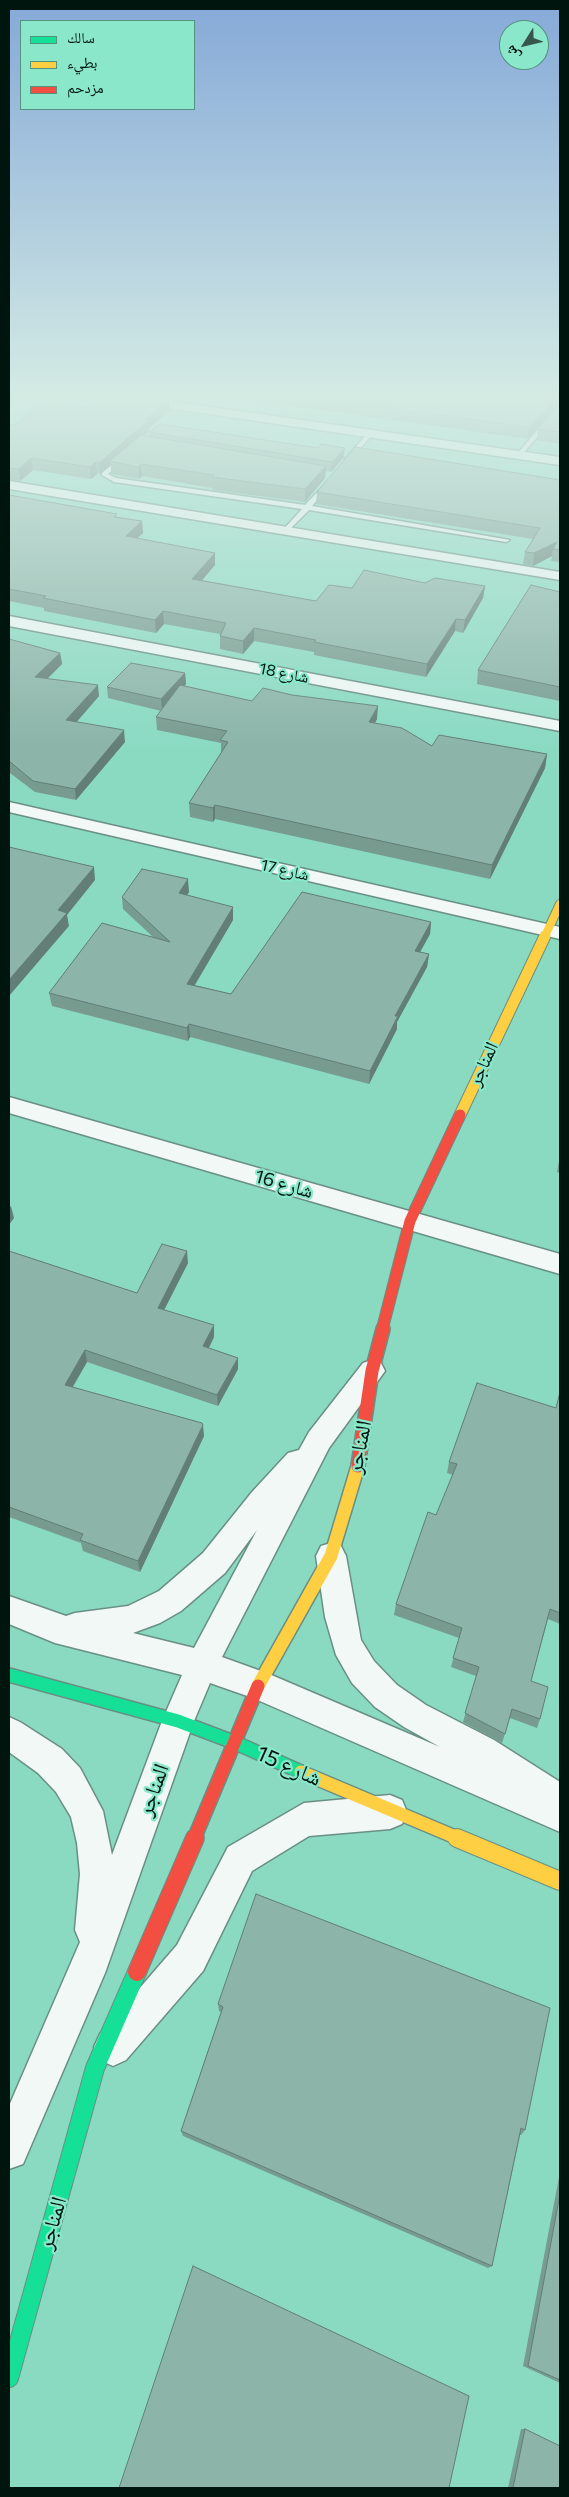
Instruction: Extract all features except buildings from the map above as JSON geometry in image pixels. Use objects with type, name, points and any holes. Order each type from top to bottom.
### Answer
[{"type":"street","points":[[204,517],[560,576]]},
{"type":"street","name":"شارع 18","points":[[9,620],[560,726]]},
{"type":"street","name":"شارع 17","points":[[9,807],[553,931]]},
{"type":"street","name":"المناجر","points":[[9,2378],[95,2068],[236,1743],[258,1685],[331,1556],[360,1460],[372,1371],[410,1221],[553,931],[560,904]]},
{"type":"street","name":"شارع 16","points":[[9,1105],[560,1264]]},
{"type":"street","name":"المناجر","points":[[55,1628],[101,1625],[128,1620],[149,1614],[170,1601],[214,1563],[262,1501],[319,1440],[372,1371]]},
{"type":"street","name":"المناجر","points":[[9,2150],[87,1973],[178,1722],[202,1665],[319,1440]]},
{"type":"street","points":[[331,1556],[340,1616],[347,1645],[363,1672],[386,1696],[415,1716],[482,1752],[560,1801]]},
{"type":"street","points":[[9,1610],[55,1628],[202,1665],[258,1685],[560,1815]]},
{"type":"street","name":"شارع 15","points":[[9,1674],[178,1722],[236,1743],[392,1812],[560,1881]]},
{"type":"street","points":[[9,1733],[50,1761],[68,1780],[86,1811],[94,1843],[97,1874],[96,1909],[87,1973]]},
{"type":"street","name":"المناجر","points":[[95,2068],[190,1958],[240,1859],[304,1820],[392,1812]]},
{"type":"lane","points":[[287,530],[299,517]]},
{"type":"lane","points":[[355,517],[506,540]]},
{"type":"shaded area","points":[[9,517],[560,517],[560,2488],[9,2488]]},
{"type":"traffic: fast","points":[[9,1675],[178,1721],[236,1743],[301,1772]]},
{"type":"traffic: fast","points":[[9,2378],[95,2068],[137,1972]]},
{"type":"traffic: slow","points":[[460,1115],[560,904]]},
{"type":"traffic: slow","points":[[258,1686],[331,1556],[358,1466]]},
{"type":"traffic: slow","points":[[301,1772],[560,1881]]},
{"type":"traffic: jam","points":[[358,1466],[372,1371],[410,1221],[460,1115]]},
{"type":"traffic: jam","points":[[137,1972],[236,1743],[258,1686]]}]
